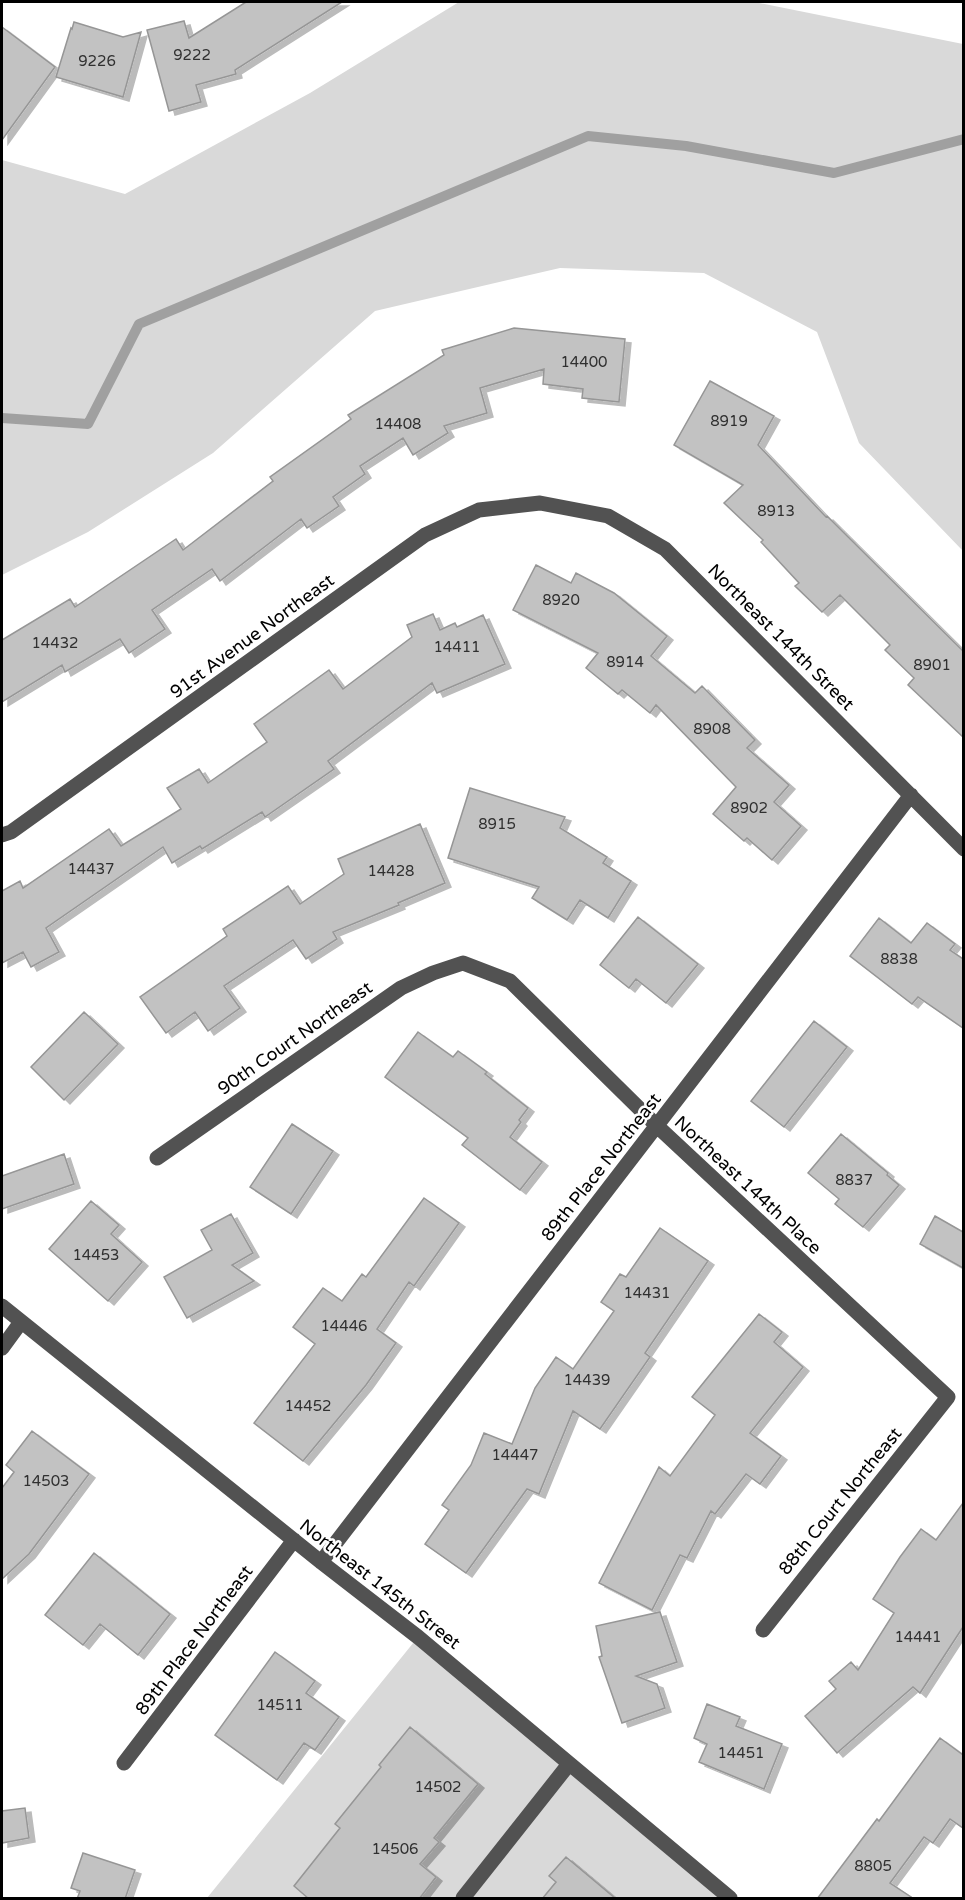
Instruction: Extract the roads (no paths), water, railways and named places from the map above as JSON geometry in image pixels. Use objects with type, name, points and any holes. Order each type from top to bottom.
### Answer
[{"type":"street","name":"Northeast 144th Street","points":[[540,503],[608,516],[665,549],[963,849]]},
{"type":"street","name":"91st Avenue Northeast","points":[[2,835],[21,825],[425,535],[479,510],[540,503]]},
{"type":"street","name":"89th Place Northeast","points":[[321,1562],[911,795]]},
{"type":"street","name":"Northeast 144th Place","points":[[463,963],[510,981],[657,1126],[948,1397]]},
{"type":"street","name":"90th Court Northeast","points":[[157,1158],[401,988],[463,963]]},
{"type":"street","name":"Northeast 145th Street","points":[[2,1306],[418,1637],[730,1899]]},
{"type":"street","points":[[2,1348],[21,1322]]},
{"type":"street","name":"88th Court Northeast","points":[[763,1630],[948,1397]]},
{"type":"street","name":"89th Place Northeast","points":[[124,1763],[294,1540]]},
{"type":"street","points":[[463,1899],[569,1764]]},
{"type":"waterway","points":[[2,418],[88,424],[139,324],[588,136],[686,146],[834,173],[964,139]]}]
